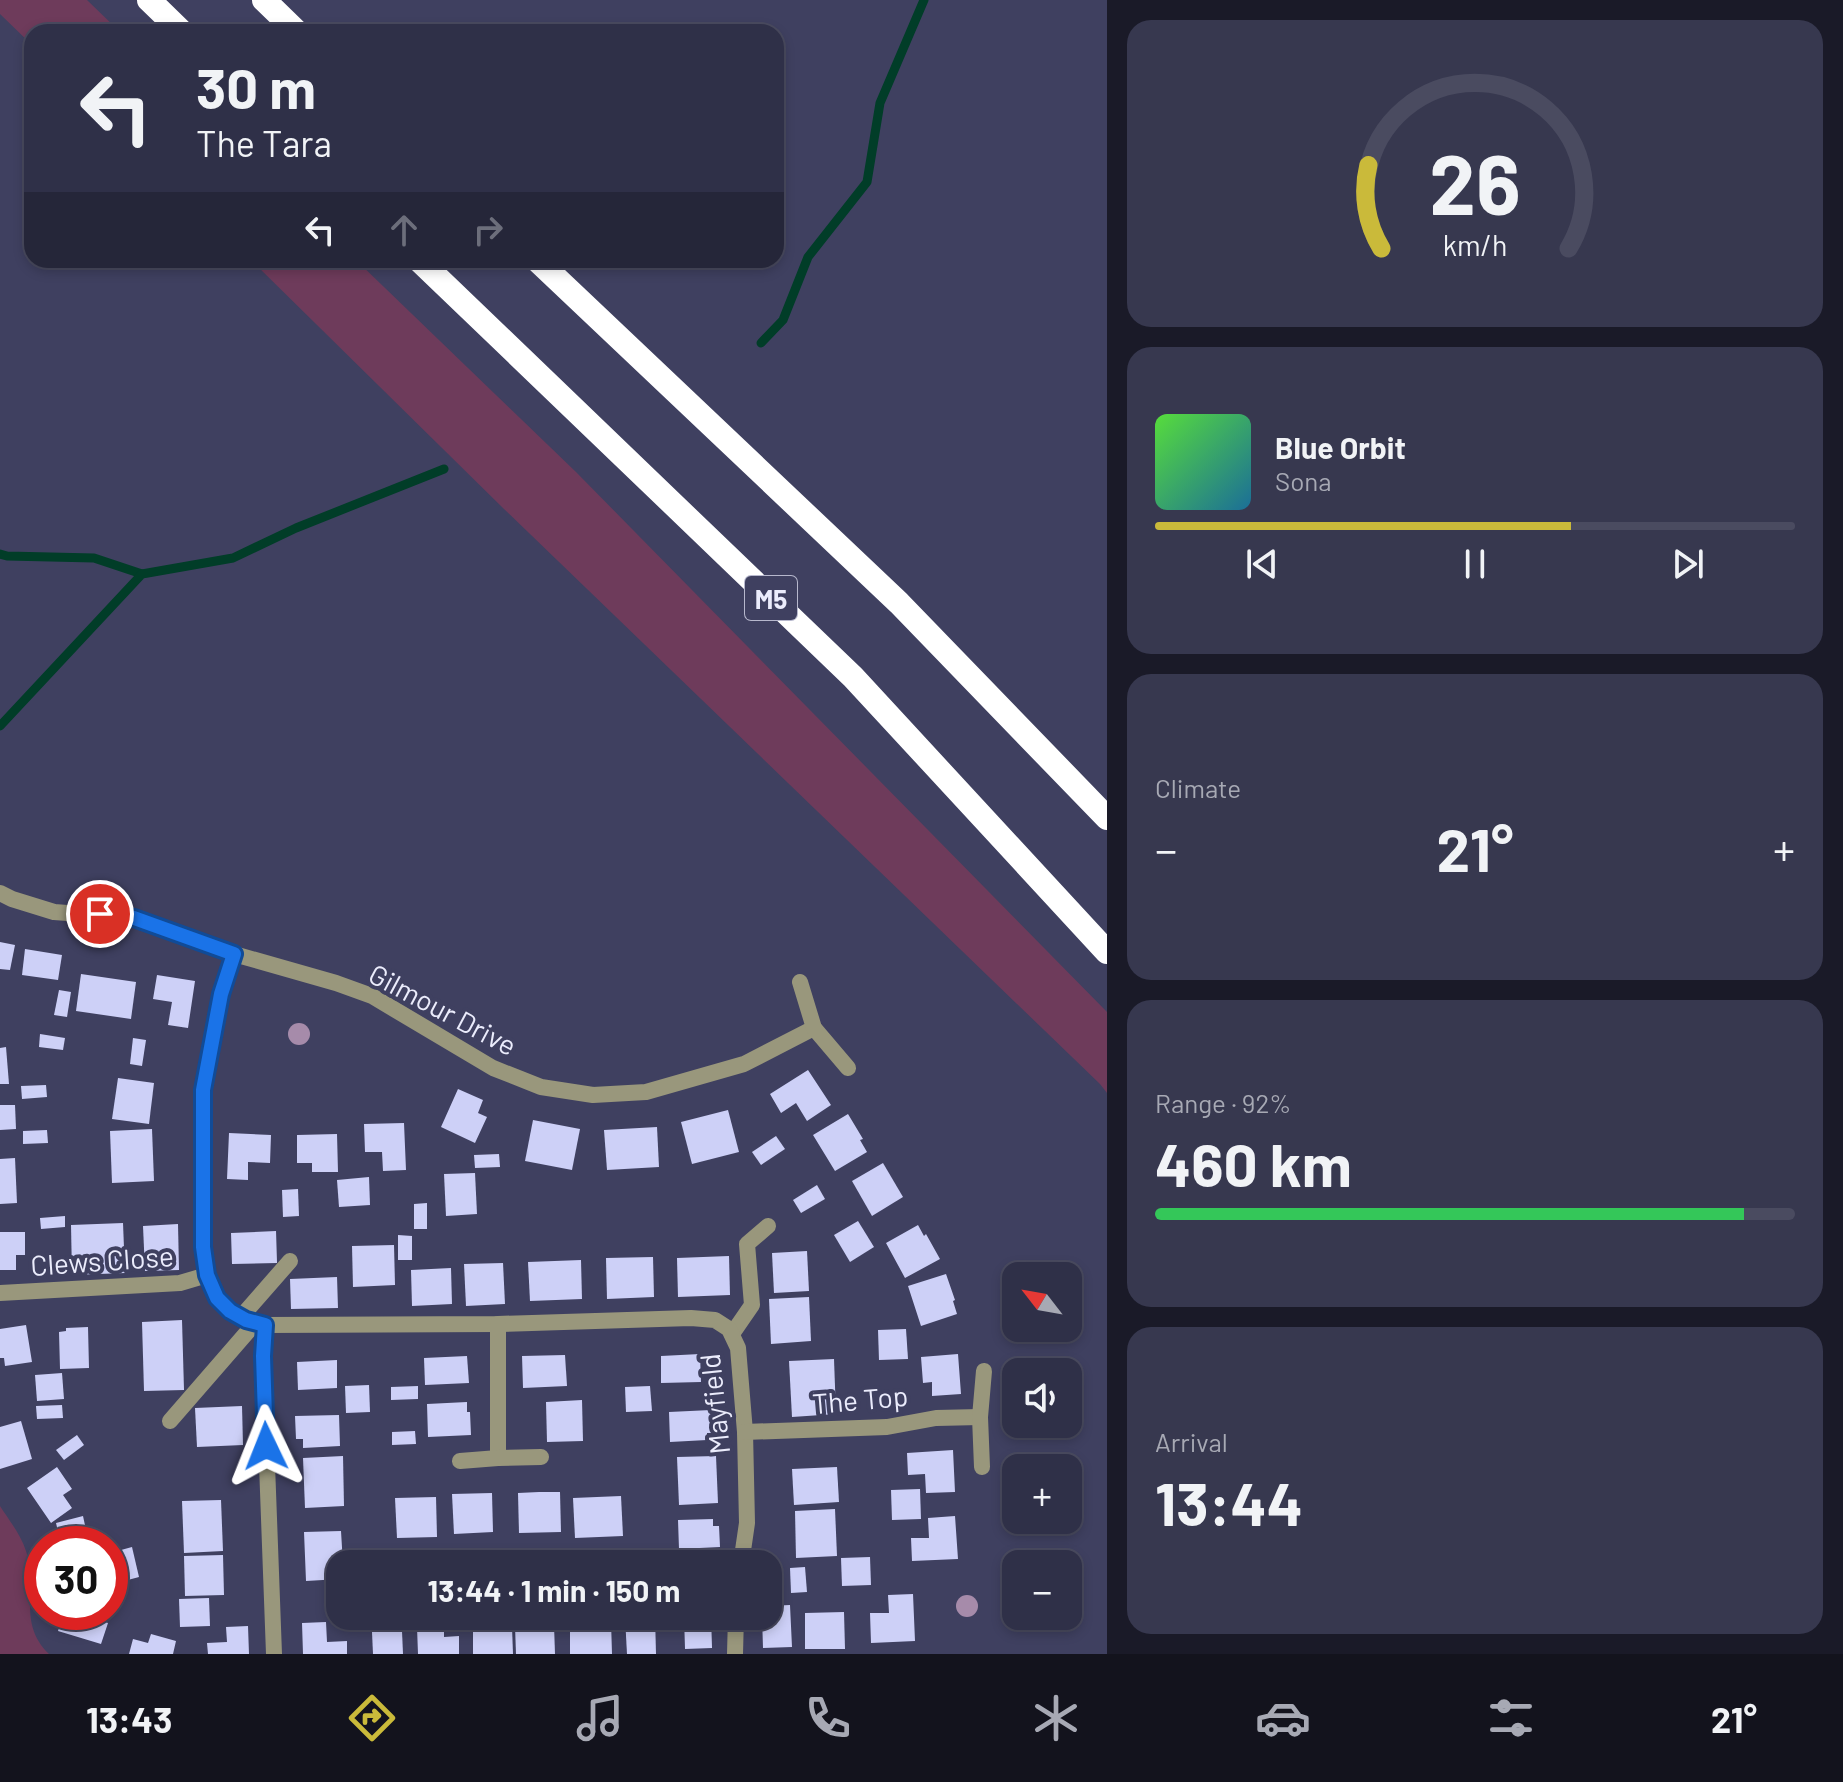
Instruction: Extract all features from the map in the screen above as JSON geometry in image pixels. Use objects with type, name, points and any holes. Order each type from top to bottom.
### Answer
[{"type":"highway","points":[[149,0],[174,24]]},
{"type":"highway","points":[[264,0],[289,24]]},
{"type":"highway","name":"M5","points":[[427,268],[853,677],[1107,952]]},
{"type":"highway","points":[[545,268],[899,603],[1107,818]]},
{"type":"street","name":"Gilmour Drive","points":[[0,893],[54,912],[134,918],[234,954],[336,983],[372,996],[493,1068],[541,1087],[593,1095],[646,1092],[744,1064],[814,1028]]},
{"type":"street","points":[[234,954],[221,994],[203,1090],[203,1247],[207,1275],[217,1298],[230,1311],[254,1321]]},
{"type":"street","points":[[800,982],[814,1028],[848,1068]]},
{"type":"street","points":[[732,1334],[752,1305],[747,1244],[768,1226]]},
{"type":"street","points":[[170,1421],[254,1321],[290,1261]]},
{"type":"street","name":"Clews Close","points":[[0,1293],[180,1283],[207,1275]]},
{"type":"street","name":"Mayfield","points":[[254,1321],[498,1324],[691,1318],[715,1320],[729,1329],[738,1348],[745,1432],[747,1523],[743,1550]]},
{"type":"street","points":[[254,1321],[263,1356],[274,1654]]},
{"type":"street","points":[[498,1324],[498,1458]]},
{"type":"street","points":[[982,1467],[980,1417],[984,1371]]},
{"type":"street","name":"The Top","points":[[745,1432],[887,1427],[936,1418],[980,1417]]},
{"type":"street","points":[[460,1461],[541,1457]]},
{"type":"street","points":[[735,1654],[736,1630]]},
{"type":"shaded area","points":[[0,0],[87,0],[112,24],[24,24],[24,37],[0,14]]},
{"type":"shaded area","points":[[259,268],[364,268],[576,472],[1107,1012],[1107,1093],[1100,1084],[504,509]]},
{"type":"shaded area","points":[[0,1506],[24,1546],[24,1630],[33,1630],[49,1654],[0,1654]]},
{"type":"building","points":[[0,942],[15,945],[10,970],[0,969]]},
{"type":"building","points":[[25,949],[62,955],[58,980],[22,975]]},
{"type":"building","points":[[81,974],[136,982],[131,1019],[76,1011]]},
{"type":"building","points":[[157,975],[195,981],[188,1028],[168,1025],[172,1002],[153,999]]},
{"type":"building","points":[[59,990],[71,992],[67,1017],[54,1015]]},
{"type":"building","points":[[40,1034],[65,1038],[63,1050],[39,1047]]},
{"type":"building","points":[[133,1038],[146,1040],[142,1066],[130,1064]]},
{"type":"building","points":[[6,1047],[9,1084],[0,1084],[0,1048]]},
{"type":"building","points":[[808,1070],[831,1105],[807,1121],[796,1103],[781,1113],[770,1094]]},
{"type":"building","points":[[118,1078],[154,1083],[149,1124],[112,1119]]},
{"type":"building","points":[[46,1085],[47,1097],[22,1099],[21,1086]]},
{"type":"building","points":[[458,1089],[483,1100],[478,1113],[487,1117],[475,1143],[441,1127]]},
{"type":"building","points":[[0,1105],[15,1105],[16,1129],[0,1130]]},
{"type":"building","points":[[728,1110],[739,1152],[692,1164],[681,1122]]},
{"type":"building","points":[[848,1114],[867,1152],[835,1171],[813,1135]]},
{"type":"building","points":[[533,1120],[580,1129],[572,1170],[525,1161]]},
{"type":"building","points":[[404,1123],[406,1170],[383,1171],[382,1152],[365,1152],[364,1124]]},
{"type":"building","points":[[657,1127],[659,1167],[607,1170],[604,1130]]},
{"type":"building","points":[[152,1129],[154,1181],[112,1183],[110,1131]]},
{"type":"building","points":[[47,1130],[48,1143],[23,1144],[23,1131]]},
{"type":"building","points":[[229,1133],[271,1135],[270,1163],[248,1162],[248,1180],[227,1179]]},
{"type":"building","points":[[337,1134],[338,1172],[312,1172],[312,1163],[297,1163],[297,1135]]},
{"type":"building","points":[[776,1136],[785,1149],[761,1165],[752,1152]]},
{"type":"building","points":[[499,1154],[500,1167],[475,1168],[474,1155]]},
{"type":"building","points":[[15,1158],[17,1203],[0,1204],[0,1159]]},
{"type":"building","points":[[883,1163],[903,1197],[872,1216],[852,1181]]},
{"type":"building","points":[[475,1173],[477,1214],[446,1216],[444,1174]]},
{"type":"building","points":[[369,1177],[370,1205],[339,1207],[337,1180]]},
{"type":"building","points":[[817,1185],[825,1199],[801,1213],[793,1200]]},
{"type":"building","points":[[298,1189],[299,1216],[283,1217],[282,1190]]},
{"type":"building","points":[[427,1203],[427,1229],[414,1229],[414,1204]]},
{"type":"building","points":[[65,1216],[65,1227],[41,1229],[40,1218]]},
{"type":"building","points":[[858,1221],[874,1247],[850,1262],[834,1235]]},
{"type":"building","points":[[123,1223],[125,1273],[72,1275],[71,1225]]},
{"type":"building","points":[[178,1224],[179,1270],[145,1271],[143,1226]]},
{"type":"building","points":[[918,1225],[940,1259],[905,1278],[886,1243]]},
{"type":"building","points":[[276,1231],[277,1263],[232,1264],[231,1233]]},
{"type":"building","points":[[0,1232],[25,1232],[25,1255],[16,1255],[16,1270],[0,1270]]},
{"type":"building","points":[[398,1235],[412,1236],[412,1260],[398,1260]]},
{"type":"building","points":[[394,1245],[395,1285],[353,1287],[352,1246]]},
{"type":"building","points":[[807,1251],[809,1291],[774,1293],[772,1253]]},
{"type":"building","points":[[729,1256],[730,1295],[678,1297],[677,1258]]},
{"type":"building","points":[[653,1257],[654,1297],[607,1299],[606,1258]]},
{"type":"building","points":[[581,1260],[582,1299],[530,1301],[528,1262]]},
{"type":"building","points":[[503,1263],[505,1304],[466,1306],[464,1264]]},
{"type":"building","points":[[451,1268],[452,1304],[412,1306],[411,1270]]},
{"type":"building","points":[[946,1274],[957,1314],[921,1326],[908,1286]]},
{"type":"building","points":[[337,1277],[338,1308],[291,1309],[290,1279]]},
{"type":"building","points":[[809,1297],[811,1341],[771,1344],[769,1299]]},
{"type":"building","points":[[182,1320],[184,1390],[144,1391],[142,1322]]},
{"type":"building","points":[[26,1325],[32,1362],[5,1366],[4,1358],[0,1358],[0,1329]]},
{"type":"building","points":[[88,1327],[89,1368],[60,1369],[59,1332],[66,1331],[66,1328]]},
{"type":"building","points":[[906,1329],[908,1359],[879,1360],[878,1330]]},
{"type":"building","points":[[700,1354],[701,1382],[661,1383],[661,1356]]},
{"type":"building","points":[[958,1354],[961,1394],[932,1396],[932,1382],[923,1383],[921,1357]]},
{"type":"building","points":[[565,1355],[567,1386],[523,1388],[522,1356]]},
{"type":"building","points":[[467,1356],[469,1383],[425,1385],[424,1358]]},
{"type":"building","points":[[834,1359],[836,1414],[792,1417],[789,1361]]},
{"type":"building","points":[[337,1360],[337,1388],[298,1390],[297,1362]]},
{"type":"building","points":[[62,1373],[64,1399],[37,1401],[35,1375]]},
{"type":"building","points":[[369,1385],[370,1412],[346,1413],[345,1386]]},
{"type":"building","points":[[418,1386],[418,1399],[391,1400],[391,1387]]},
{"type":"building","points":[[650,1386],[652,1411],[626,1412],[625,1387]]},
{"type":"building","points":[[582,1400],[583,1441],[547,1442],[546,1402]]},
{"type":"building","points":[[467,1402],[471,1435],[428,1437],[427,1404]]},
{"type":"building","points":[[62,1405],[63,1418],[37,1419],[36,1406]]},
{"type":"building","points":[[242,1406],[243,1445],[197,1447],[195,1408]]},
{"type":"building","points":[[711,1410],[712,1433],[707,1433],[707,1440],[670,1442],[669,1412]]},
{"type":"building","points":[[339,1415],[340,1446],[303,1448],[303,1439],[296,1439],[295,1416]]},
{"type":"building","points":[[21,1421],[32,1459],[0,1469],[0,1427]]},
{"type":"building","points":[[415,1431],[416,1444],[392,1445],[392,1432]]},
{"type":"building","points":[[77,1435],[84,1445],[64,1460],[56,1450]]},
{"type":"building","points":[[953,1450],[955,1492],[926,1493],[925,1474],[908,1475],[907,1453]]},
{"type":"building","points":[[343,1456],[344,1506],[305,1508],[303,1458]]},
{"type":"building","points":[[716,1456],[718,1503],[679,1505],[677,1457]]},
{"type":"building","points":[[57,1467],[72,1489],[63,1495],[72,1508],[51,1523],[27,1488]]},
{"type":"building","points":[[837,1467],[839,1502],[794,1505],[792,1469]]},
{"type":"building","points":[[920,1489],[921,1519],[892,1520],[891,1490]]},
{"type":"building","points":[[560,1492],[561,1532],[519,1533],[518,1493]]},
{"type":"building","points":[[492,1493],[493,1532],[454,1534],[452,1494]]},
{"type":"building","points":[[621,1496],[623,1536],[575,1538],[573,1498]]},
{"type":"building","points":[[436,1497],[437,1537],[397,1538],[395,1498]]},
{"type":"building","points":[[221,1500],[223,1551],[184,1553],[182,1501]]},
{"type":"building","points":[[835,1509],[837,1556],[796,1558],[795,1511]]},
{"type":"building","points":[[83,1516],[85,1526],[57,1526],[56,1523]]},
{"type":"building","points":[[955,1516],[958,1559],[912,1561],[911,1538],[929,1538],[928,1518]]},
{"type":"building","points":[[713,1519],[713,1526],[719,1526],[720,1547],[679,1549],[678,1520]]},
{"type":"building","points":[[341,1531],[342,1550],[326,1550],[326,1580],[306,1581],[304,1532]]},
{"type":"building","points":[[132,1547],[139,1577],[128,1580],[128,1548]]},
{"type":"building","points":[[223,1555],[224,1595],[185,1596],[184,1556]]},
{"type":"building","points":[[870,1557],[871,1585],[842,1586],[841,1558]]},
{"type":"building","points":[[805,1567],[807,1592],[791,1593],[790,1568]]},
{"type":"building","points":[[913,1594],[915,1641],[871,1643],[870,1613],[889,1613],[888,1595]]},
{"type":"building","points":[[209,1598],[210,1626],[180,1627],[179,1599]]},
{"type":"building","points":[[782,1605],[790,1605],[792,1647],[763,1648],[762,1630],[782,1630]]},
{"type":"building","points":[[844,1612],[845,1649],[805,1649],[805,1613]]},
{"type":"building","points":[[326,1622],[327,1642],[347,1641],[347,1654],[303,1654],[302,1623]]},
{"type":"building","points":[[248,1626],[249,1654],[208,1654],[207,1643],[227,1642],[226,1627]]},
{"type":"building","points":[[58,1630],[106,1630],[101,1644]]},
{"type":"building","points":[[417,1630],[444,1630],[444,1637],[459,1636],[459,1654],[418,1654]]},
{"type":"building","points":[[473,1630],[512,1630],[513,1654],[473,1654]]},
{"type":"building","points":[[515,1630],[554,1630],[555,1654],[516,1654]]},
{"type":"building","points":[[611,1630],[612,1654],[570,1654],[570,1632]]},
{"type":"building","points":[[626,1630],[655,1630],[656,1654],[627,1654]]},
{"type":"building","points":[[684,1630],[711,1630],[712,1648],[685,1649]]},
{"type":"building","points":[[402,1631],[403,1654],[373,1654],[372,1632]]},
{"type":"building","points":[[151,1634],[176,1641],[173,1654],[129,1654],[133,1639],[148,1643]]},
{"type":"waterway","points":[[761,343],[783,320],[808,257],[867,182],[880,103],[924,0]]},
{"type":"waterway","points":[[0,726],[142,574],[233,558],[296,528],[444,469]]},
{"type":"waterway","points":[[0,554],[94,558],[142,574]]},
{"type":"route","points":[[100,914],[134,918],[234,954],[221,994],[203,1090],[203,1247],[207,1275],[217,1298],[230,1311],[246,1320],[265,1325],[266,1446]]}]
